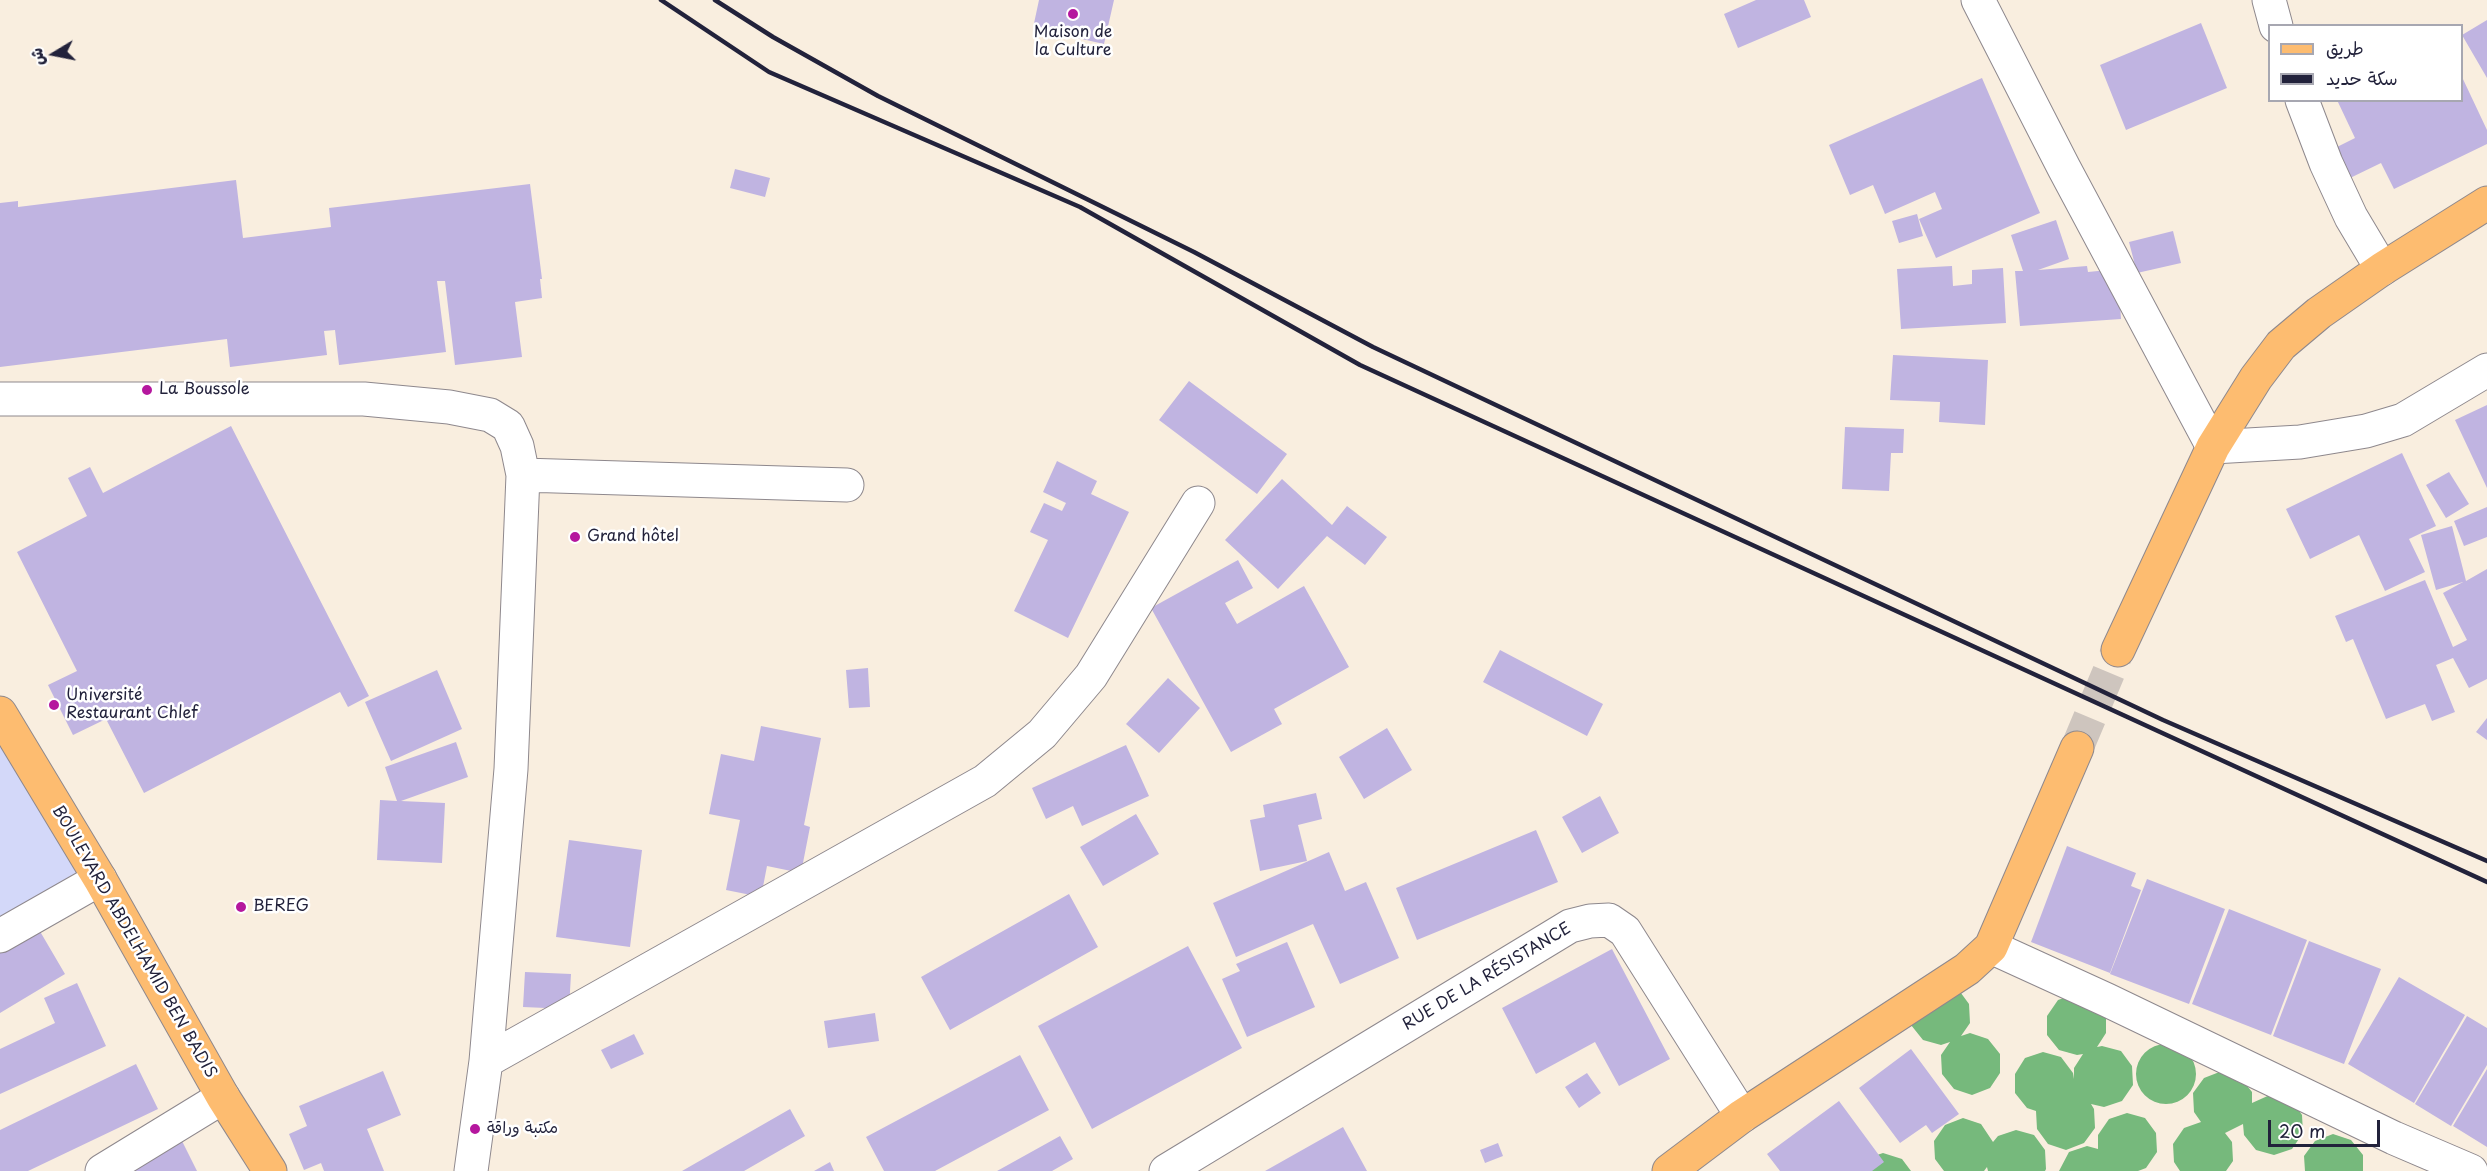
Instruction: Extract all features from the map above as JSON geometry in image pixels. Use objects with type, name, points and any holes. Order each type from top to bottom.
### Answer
[{"type":"main road","points":[[2118,650],[2213,447],[2256,378],[2282,345],[2319,314],[2382,269],[2487,203]]},
{"type":"main road","name":"BOULEVARD ABDELHAMID BEN BADIS","points":[[0,713],[100,879],[222,1097],[270,1171]]},
{"type":"main road","points":[[1669,1171],[1742,1116],[1917,1004],[1967,969],[1991,947],[2077,748]]},
{"type":"street","points":[[1978,0],[2064,168],[2213,447],[2300,442],[2366,431],[2403,420],[2487,370]]},
{"type":"street","points":[[2269,0],[2275,24]]},
{"type":"street","points":[[2303,102],[2326,163],[2351,217],[2382,269]]},
{"type":"street","points":[[0,399],[364,399],[449,407],[490,415],[508,426],[517,446],[523,476],[511,769],[486,1061],[471,1171]]},
{"type":"street","points":[[523,476],[847,485]]},
{"type":"street","points":[[486,1061],[985,781],[1042,735],[1091,676],[1198,502]]},
{"type":"street","points":[[0,936],[100,879]]},
{"type":"street","name":"RUE DE LA RÉSISTANCE","points":[[1166,1171],[1570,926],[1590,921],[1609,920],[1625,931],[1742,1116]]},
{"type":"street","points":[[1991,947],[2394,1138],[2471,1171]]},
{"type":"street","points":[[102,1171],[222,1097]]},
{"type":"shaded area","points":[[0,719],[96,877],[0,934]]},
{"type":"green space","points":[[1958,989],[1969,1004],[1970,1023],[1961,1036],[1970,1033],[1988,1039],[2000,1054],[2000,1073],[1990,1088],[1972,1095],[1954,1089],[1942,1074],[1941,1055],[1950,1042],[1941,1045],[1923,1040],[1911,1025]]},
{"type":"green space","points":[[2075,994],[2106,1014],[2106,1033],[2097,1047],[2102,1046],[2121,1051],[2132,1066],[2133,1085],[2122,1101],[2104,1107],[2091,1104],[2094,1109],[2095,1128],[2084,1143],[2066,1150],[2048,1144],[2037,1129],[2036,1111],[2027,1108],[2015,1093],[2015,1074],[2025,1058],[2043,1052],[2061,1057],[2073,1073],[2074,1079],[2074,1068],[2083,1054],[2077,1055],[2059,1050],[2047,1035],[2047,1016],[2058,1000]]},
{"type":"green space","points":[[2166,1044],[2187,1053],[2196,1074],[2187,1095],[2166,1104],[2145,1095],[2136,1074],[2145,1053]]},
{"type":"green space","points":[[2222,1071],[2240,1077],[2252,1092],[2252,1103],[2272,1094],[2291,1099],[2302,1115],[2303,1133],[2292,1149],[2274,1155],[2256,1150],[2244,1135],[2243,1124],[2225,1133],[2232,1142],[2233,1161],[2226,1171],[2180,1171],[2174,1162],[2173,1144],[2184,1128],[2201,1122],[2194,1112],[2193,1093],[2204,1078]]},
{"type":"green space","points":[[2127,1113],[2145,1118],[2156,1133],[2157,1152],[2146,1168],[2138,1171],[2059,1171],[2069,1152],[2087,1146],[2098,1149],[2098,1135],[2109,1119]]},
{"type":"green space","points":[[1963,1118],[1981,1124],[1993,1142],[1998,1136],[2016,1130],[2034,1135],[2045,1150],[2045,1171],[1988,1171],[1987,1167],[1984,1171],[1944,1171],[1935,1159],[1934,1141],[1945,1125]]},
{"type":"green space","points":[[2333,1134],[2351,1140],[2363,1155],[2363,1171],[2305,1171],[2304,1156],[2315,1141]]},
{"type":"green space","points":[[1883,1153],[1902,1159],[1911,1171],[1857,1171],[1865,1159]]},
{"type":"building","name":"Maison de la Culture","points":[[1039,0],[1114,0],[1104,44],[1033,28]]},
{"type":"building","points":[[1756,0],[1804,0],[1811,17],[1738,48],[1724,14]]},
{"type":"building","points":[[2487,20],[2487,78],[2463,37],[2463,34]]},
{"type":"building","points":[[2201,23],[2227,88],[2126,130],[2100,65]]},
{"type":"building","points":[[1982,78],[2040,213],[1936,258],[1919,219],[1942,209],[1935,192],[1885,214],[1873,185],[1850,195],[1829,145]]},
{"type":"building","points":[[2463,79],[2487,130],[2487,144],[2394,189],[2381,163],[2348,179],[2333,149],[2355,138],[2338,102],[2463,102]]},
{"type":"building","points":[[735,169],[770,178],[765,197],[730,188]]},
{"type":"building","points":[[236,180],[243,238],[331,227],[329,208],[530,184],[542,279],[540,279],[542,298],[515,302],[522,357],[455,365],[445,281],[437,281],[446,352],[339,365],[335,330],[324,331],[327,355],[230,367],[227,339],[0,367],[0,203],[18,201],[18,207]]},
{"type":"building","points":[[1917,214],[1923,236],[1899,243],[1892,221]]},
{"type":"building","points":[[2056,220],[2069,259],[2038,270],[2087,266],[2088,272],[2118,269],[2121,319],[2020,326],[2015,271],[2023,271],[2011,235]]},
{"type":"building","points":[[2173,231],[2181,263],[2137,273],[2129,242]]},
{"type":"building","points":[[1952,266],[1953,286],[1972,284],[1972,270],[2003,268],[2006,323],[1901,329],[1897,269]]},
{"type":"building","points":[[1893,355],[1988,360],[1985,425],[1939,422],[1940,402],[1890,400]]},
{"type":"building","points":[[1189,381],[1287,454],[1257,494],[1159,420]]},
{"type":"building","points":[[2487,405],[2487,488],[2455,420]]},
{"type":"building","points":[[231,426],[369,696],[348,707],[340,692],[144,793],[106,719],[73,735],[48,685],[77,671],[17,552],[87,516],[68,478],[90,467],[103,493]]},
{"type":"building","points":[[1845,427],[1904,429],[1903,453],[1891,453],[1889,491],[1842,489]]},
{"type":"building","points":[[2402,453],[2436,526],[2409,539],[2425,572],[2385,591],[2359,535],[2310,559],[2286,509]]},
{"type":"building","points":[[1057,461],[1097,481],[1091,494],[1129,512],[1068,638],[1014,611],[1048,540],[1030,532],[1044,503],[1062,511],[1066,503],[1043,492]]},
{"type":"building","points":[[2449,472],[2469,504],[2446,518],[2426,485]]},
{"type":"building","points":[[1282,479],[1332,525],[1347,506],[1387,537],[1365,565],[1327,536],[1278,589],[1225,540]]},
{"type":"building","points":[[2487,507],[2487,537],[2464,546],[2454,521]]},
{"type":"building","points":[[2452,526],[2466,581],[2487,569],[2487,679],[2469,688],[2453,658],[2436,665],[2455,712],[2432,721],[2425,704],[2386,719],[2353,639],[2346,642],[2335,616],[2425,580],[2453,647],[2467,640],[2443,593],[2463,582],[2436,590],[2421,535]]},
{"type":"building","points":[[1238,560],[1253,588],[1225,603],[1237,624],[1304,586],[1349,667],[1274,709],[1282,724],[1231,752],[1151,608]]},
{"type":"building","points":[[1500,650],[1603,704],[1587,736],[1483,682]]},
{"type":"building","points":[[868,668],[870,707],[849,708],[846,670]]},
{"type":"building","points":[[437,670],[462,729],[391,761],[365,702]]},
{"type":"building","points":[[1168,678],[1200,708],[1159,753],[1126,724]]},
{"type":"building","points":[[2487,718],[2487,740],[2476,732]]},
{"type":"building","points":[[761,726],[821,738],[804,825],[810,827],[801,873],[767,866],[761,897],[726,890],[740,820],[709,814],[721,754],[754,761]]},
{"type":"building","points":[[1387,728],[1412,770],[1364,799],[1339,757]]},
{"type":"building","points":[[456,742],[468,777],[401,801],[445,803],[442,863],[377,860],[380,800],[397,801],[385,767]]},
{"type":"building","points":[[1126,745],[1149,796],[1082,826],[1073,806],[1046,819],[1032,788]]},
{"type":"building","points":[[1316,793],[1322,819],[1298,825],[1307,861],[1260,871],[1250,820],[1265,817],[1263,805]]},
{"type":"building","points":[[1600,796],[1619,833],[1582,853],[1562,817]]},
{"type":"building","points":[[1136,814],[1159,854],[1103,886],[1080,847]]},
{"type":"building","points":[[1536,830],[1558,882],[1417,940],[1396,888]]},
{"type":"building","points":[[569,840],[642,850],[630,947],[556,937]]},
{"type":"building","points":[[2067,846],[2136,873],[2131,886],[2141,890],[2110,973],[2031,942]]},
{"type":"building","points":[[1329,852],[1345,891],[1366,882],[1399,958],[1340,984],[1313,924],[1236,957],[1213,903]]},
{"type":"building","points":[[2147,879],[2225,909],[2189,1004],[2110,974]]},
{"type":"building","points":[[1069,894],[1098,947],[950,1030],[921,977]]},
{"type":"building","points":[[2229,909],[2307,940],[2271,1035],[2192,1004]]},
{"type":"building","points":[[31,916],[65,974],[0,1013],[0,935]]},
{"type":"building","points":[[2309,941],[2381,969],[2344,1064],[2273,1036]]},
{"type":"building","points":[[1287,942],[1315,1007],[1247,1037],[1222,979],[1240,971],[1236,964]]},
{"type":"building","points":[[1188,946],[1242,1048],[1092,1129],[1038,1026]]},
{"type":"building","points":[[1612,949],[1670,1059],[1619,1086],[1595,1042],[1536,1074],[1502,1008]]},
{"type":"building","points":[[525,972],[571,974],[569,1009],[523,1007]]},
{"type":"building","points":[[2399,977],[2465,1015],[2414,1103],[2348,1064]]},
{"type":"building","points":[[77,983],[106,1046],[0,1094],[0,1049],[55,1023],[44,998]]},
{"type":"building","points":[[875,1013],[879,1041],[828,1048],[824,1021]]},
{"type":"building","points":[[2467,1016],[2487,1028],[2487,1065],[2451,1126],[2415,1104]]},
{"type":"building","points":[[634,1034],[644,1054],[611,1069],[601,1050]]},
{"type":"building","points":[[1911,1049],[1959,1114],[1932,1133],[1926,1125],[1900,1143],[1859,1088]]},
{"type":"building","points":[[1020,1055],[1049,1110],[935,1171],[884,1171],[866,1137]]},
{"type":"building","points":[[136,1064],[158,1109],[28,1171],[0,1171],[0,1130]]},
{"type":"building","points":[[2487,1069],[2487,1147],[2453,1126]]},
{"type":"building","points":[[383,1071],[401,1115],[367,1129],[384,1171],[324,1171],[321,1163],[304,1170],[289,1134],[307,1126],[299,1106]]},
{"type":"building","points":[[1587,1073],[1601,1093],[1579,1108],[1565,1087]]},
{"type":"building","points":[[1839,1101],[1884,1162],[1872,1171],[1780,1171],[1767,1154]]},
{"type":"building","points":[[790,1109],[805,1136],[744,1171],[682,1171]]},
{"type":"building","points":[[1343,1127],[1367,1171],[1265,1171]]},
{"type":"building","points":[[1060,1136],[1073,1159],[1052,1171],[997,1171]]},
{"type":"building","points":[[182,1141],[197,1171],[125,1171]]},
{"type":"building","points":[[1498,1143],[1503,1156],[1485,1163],[1480,1150]]},
{"type":"building","points":[[830,1162],[834,1171],[814,1171]]},
{"type":"tunnel","points":[[2077,748],[2118,650]]},
{"type":"railway","points":[[661,0],[769,72],[1080,207],[1360,365],[2487,882]]},
{"type":"railway","points":[[715,0],[773,37],[878,96],[1194,252],[1373,347],[2163,720],[2487,861]]},
{"type":"place","name":"Maison de la Culture","points":[[1073,14]]},
{"type":"place","name":"La Boussole","points":[[147,390]]},
{"type":"place","name":"Grand hôtel","points":[[575,537]]},
{"type":"place","name":"Université Restaurant Chlef","points":[[54,705]]},
{"type":"place","name":"BEREG","points":[[241,907]]},
{"type":"place","name":"مكتبة وراقة","points":[[475,1129]]}]
